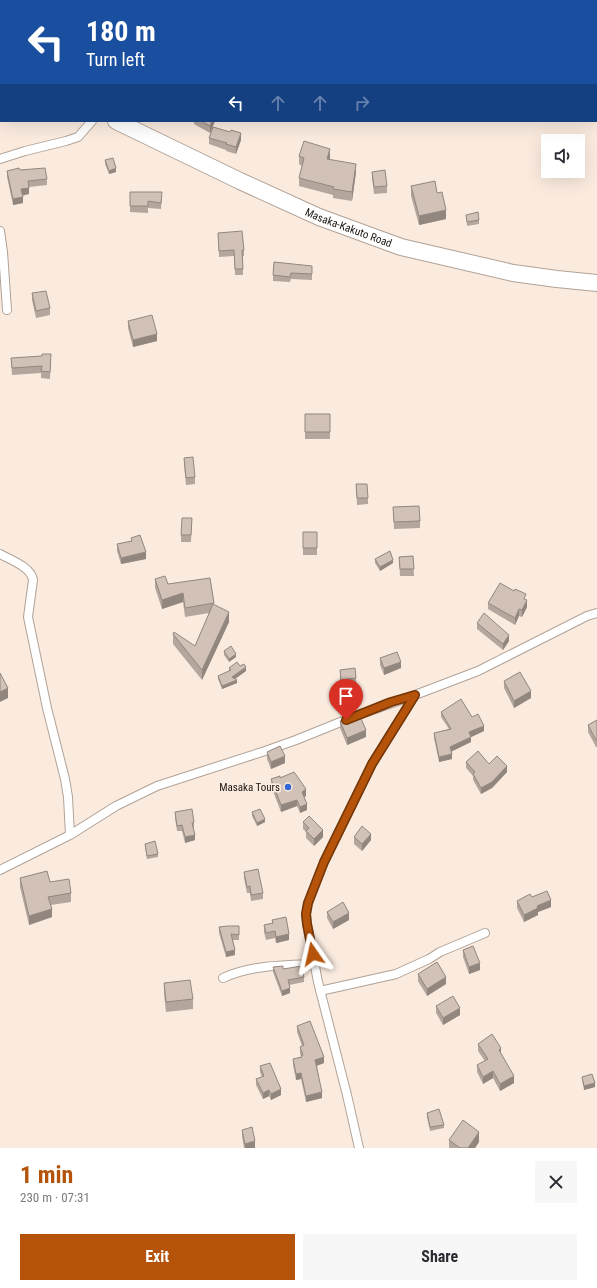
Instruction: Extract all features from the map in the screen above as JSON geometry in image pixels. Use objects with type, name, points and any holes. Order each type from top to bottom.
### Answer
[{"type":"highway","name":"Masaka-Kakuto Road","points":[[118,122],[240,182],[319,217],[401,247],[514,273],[557,279],[597,282]]},
{"type":"street","points":[[0,159],[78,137],[91,122]]},
{"type":"street","points":[[0,231],[3,252],[6,310]]},
{"type":"street","points":[[0,554],[32,575],[33,580],[28,617],[48,715],[68,797],[70,835]]},
{"type":"street","points":[[0,870],[70,835],[116,806],[157,786],[266,752],[358,715],[478,671],[587,616],[597,613]]},
{"type":"street","points":[[359,1148],[314,964],[306,914],[308,903],[324,862],[372,764],[415,695]]},
{"type":"street","points":[[320,990],[396,974],[429,959],[440,952],[485,933]]},
{"type":"street","points":[[222,978],[231,974],[252,969],[314,964]]},
{"type":"building","points":[[203,122],[212,122],[210,126]]},
{"type":"building","points":[[213,127],[230,132],[231,130],[241,133],[236,147],[209,138]]},
{"type":"building","points":[[304,141],[330,149],[327,159],[356,164],[352,192],[333,189],[334,187],[299,178],[304,158],[299,156]]},
{"type":"building","points":[[113,158],[116,168],[109,171],[105,160]]},
{"type":"building","points":[[19,168],[20,170],[45,168],[47,179],[28,181],[29,188],[21,189],[23,197],[13,199],[7,171]]},
{"type":"building","points":[[385,170],[387,186],[374,187],[372,172]]},
{"type":"building","points":[[435,181],[437,193],[442,192],[446,210],[419,216],[411,186]]},
{"type":"building","points":[[130,192],[162,192],[161,203],[148,201],[148,206],[130,206]]},
{"type":"building","points":[[478,212],[479,220],[467,222],[466,215]]},
{"type":"building","points":[[242,231],[244,250],[242,250],[243,269],[235,269],[234,250],[219,251],[218,233]]},
{"type":"building","points":[[274,262],[312,266],[312,274],[291,273],[290,277],[273,275]]},
{"type":"building","points":[[46,291],[50,308],[36,311],[32,293]]},
{"type":"building","points":[[152,315],[157,334],[133,340],[128,321]]},
{"type":"building","points":[[42,354],[51,354],[50,372],[41,371],[42,366],[12,368],[11,358],[42,356]]},
{"type":"building","points":[[305,414],[330,414],[330,432],[305,432]]},
{"type":"building","points":[[193,457],[195,477],[186,478],[184,458]]},
{"type":"building","points":[[356,484],[367,484],[368,498],[357,498]]},
{"type":"building","points":[[419,506],[420,521],[394,522],[393,507]]},
{"type":"building","points":[[182,518],[192,518],[191,535],[181,535]]},
{"type":"building","points":[[303,532],[317,532],[317,548],[303,548]]},
{"type":"building","points":[[140,535],[146,552],[121,558],[117,544],[132,541],[131,538]]},
{"type":"building","points":[[390,551],[393,560],[380,567],[375,559]]},
{"type":"building","points":[[413,556],[414,569],[400,569],[399,557]]},
{"type":"building","points":[[165,576],[168,584],[210,578],[214,603],[185,608],[183,593],[162,600],[155,579]]},
{"type":"building","points":[[500,583],[514,591],[515,589],[526,594],[524,599],[527,600],[522,610],[519,609],[515,618],[488,603]]},
{"type":"building","points":[[213,604],[229,612],[202,670],[173,634],[174,632],[195,646]]},
{"type":"building","points":[[484,613],[509,635],[503,644],[477,623]]},
{"type":"building","points":[[231,646],[236,654],[229,659],[224,651]]},
{"type":"building","points":[[397,652],[401,662],[384,668],[380,658]]},
{"type":"building","points":[[237,662],[240,666],[244,664],[246,667],[232,677],[237,680],[222,686],[218,676],[231,670],[229,668]]},
{"type":"building","points":[[355,668],[356,678],[341,680],[340,670]]},
{"type":"building","points":[[520,672],[531,691],[514,701],[504,681]]},
{"type":"building","points":[[0,673],[8,688],[0,692]]},
{"type":"building","points":[[461,699],[472,717],[478,714],[484,726],[469,732],[471,737],[450,747],[452,754],[439,757],[434,733],[451,729],[441,712]]},
{"type":"building","points":[[359,714],[366,730],[347,738],[340,721]]},
{"type":"building","points":[[597,720],[597,740],[596,740],[588,725]]},
{"type":"building","points":[[280,746],[285,756],[271,762],[267,752]]},
{"type":"building","points":[[478,751],[489,764],[497,756],[507,766],[492,782],[481,788],[473,774],[475,772],[466,762]]},
{"type":"building","points":[[294,772],[306,789],[302,792],[307,804],[300,807],[297,800],[281,805],[271,779],[280,776],[280,778]]},
{"type":"building","points":[[192,809],[194,822],[192,823],[195,835],[185,837],[182,825],[177,826],[175,812]]},
{"type":"building","points":[[260,809],[265,819],[257,823],[252,812]]},
{"type":"building","points":[[309,816],[323,830],[314,839],[306,831],[309,828],[303,822]]},
{"type":"building","points":[[362,826],[371,834],[362,844],[354,837]]},
{"type":"building","points":[[155,841],[158,854],[147,856],[145,844]]},
{"type":"building","points":[[258,869],[263,893],[251,895],[250,886],[247,887],[244,872]]},
{"type":"building","points":[[47,871],[50,882],[69,879],[71,893],[48,897],[52,909],[29,916],[20,878]]},
{"type":"building","points":[[547,891],[551,900],[537,906],[538,908],[524,915],[517,901],[530,894],[532,897]]},
{"type":"building","points":[[343,902],[349,913],[333,922],[327,912]]},
{"type":"building","points":[[286,917],[289,934],[276,937],[275,931],[266,933],[264,925],[273,923],[272,920]]},
{"type":"building","points":[[239,926],[239,935],[231,934],[235,950],[226,952],[219,927]]},
{"type":"building","points":[[473,946],[480,963],[469,967],[463,950]]},
{"type":"building","points":[[437,962],[446,977],[427,989],[418,974]]},
{"type":"building","points":[[283,966],[283,969],[302,966],[304,977],[288,980],[290,988],[282,991],[273,967]]},
{"type":"building","points":[[190,980],[193,999],[166,1002],[164,983]]},
{"type":"building","points":[[453,996],[460,1008],[443,1018],[436,1006]]},
{"type":"building","points":[[310,1021],[324,1057],[315,1060],[322,1092],[306,1096],[301,1073],[296,1074],[293,1059],[302,1057],[301,1056],[303,1055],[300,1047],[304,1045],[297,1026]]},
{"type":"building","points":[[492,1034],[501,1048],[499,1050],[514,1076],[500,1084],[493,1071],[483,1077],[477,1065],[488,1059],[478,1044]]},
{"type":"building","points":[[270,1063],[281,1089],[271,1094],[269,1090],[263,1093],[256,1079],[264,1076],[260,1066]]},
{"type":"building","points":[[592,1074],[595,1083],[584,1086],[582,1077]]},
{"type":"building","points":[[439,1109],[444,1125],[430,1127],[427,1113]]},
{"type":"building","points":[[463,1120],[479,1132],[468,1148],[460,1148],[449,1140]]},
{"type":"building","points":[[252,1127],[255,1141],[245,1144],[242,1130]]},
{"type":"place","name":"Masaka Tours","points":[[288,787]]},
{"type":"route","points":[[313,954],[306,914],[308,903],[324,862],[372,764],[399,718],[415,695],[391,702],[346,720]]}]
